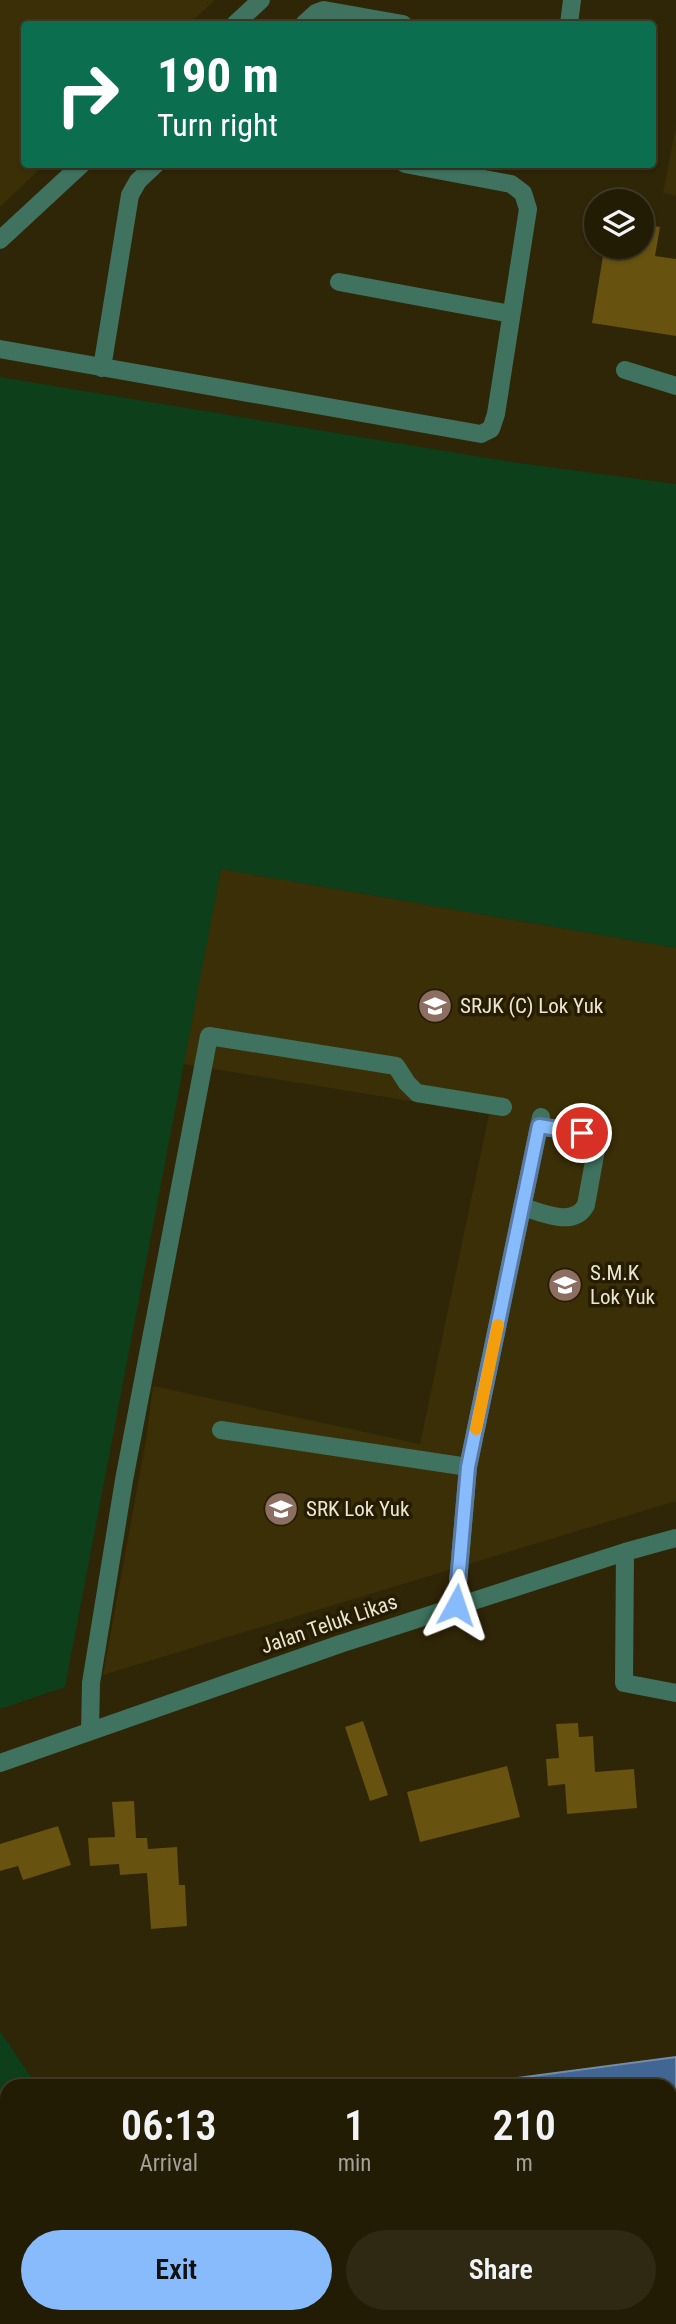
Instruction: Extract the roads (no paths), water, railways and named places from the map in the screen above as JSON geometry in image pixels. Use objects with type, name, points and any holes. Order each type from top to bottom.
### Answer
[{"type":"street","points":[[237,21],[261,0]]},
{"type":"street","points":[[569,21],[572,0]]},
{"type":"street","points":[[307,21],[324,10],[386,21]]},
{"type":"street","points":[[0,240],[78,168]]},
{"type":"street","points":[[102,368],[130,194],[138,181],[152,168]]},
{"type":"street","points":[[0,349],[481,434],[491,429],[496,414],[528,209],[523,193],[510,184],[445,168]]},
{"type":"street","points":[[339,282],[511,314]]},
{"type":"street","points":[[625,370],[676,386]]},
{"type":"street","points":[[90,1731],[92,1683],[124,1480],[209,1036],[396,1066],[417,1093],[503,1107]]},
{"type":"street","points":[[456,1605],[468,1467],[540,1122],[591,1136],[596,1150],[586,1205],[582,1213],[571,1218],[523,1207]]},
{"type":"street","points":[[221,1430],[468,1467]]},
{"type":"street","name":"Jalan Teluk Likas","points":[[0,1763],[456,1605],[676,1538]]},
{"type":"street","points":[[625,1552],[624,1683],[676,1693]]},
{"type":"water","points":[[676,2057],[676,2079],[509,2079]]},
{"type":"place","name":"SRJK (C) Lok Yuk","points":[[435,1006]]},
{"type":"place","name":"S.M.K Lok Yuk","points":[[565,1285]]},
{"type":"place","name":"SRK Lok Yuk","points":[[281,1509]]}]
